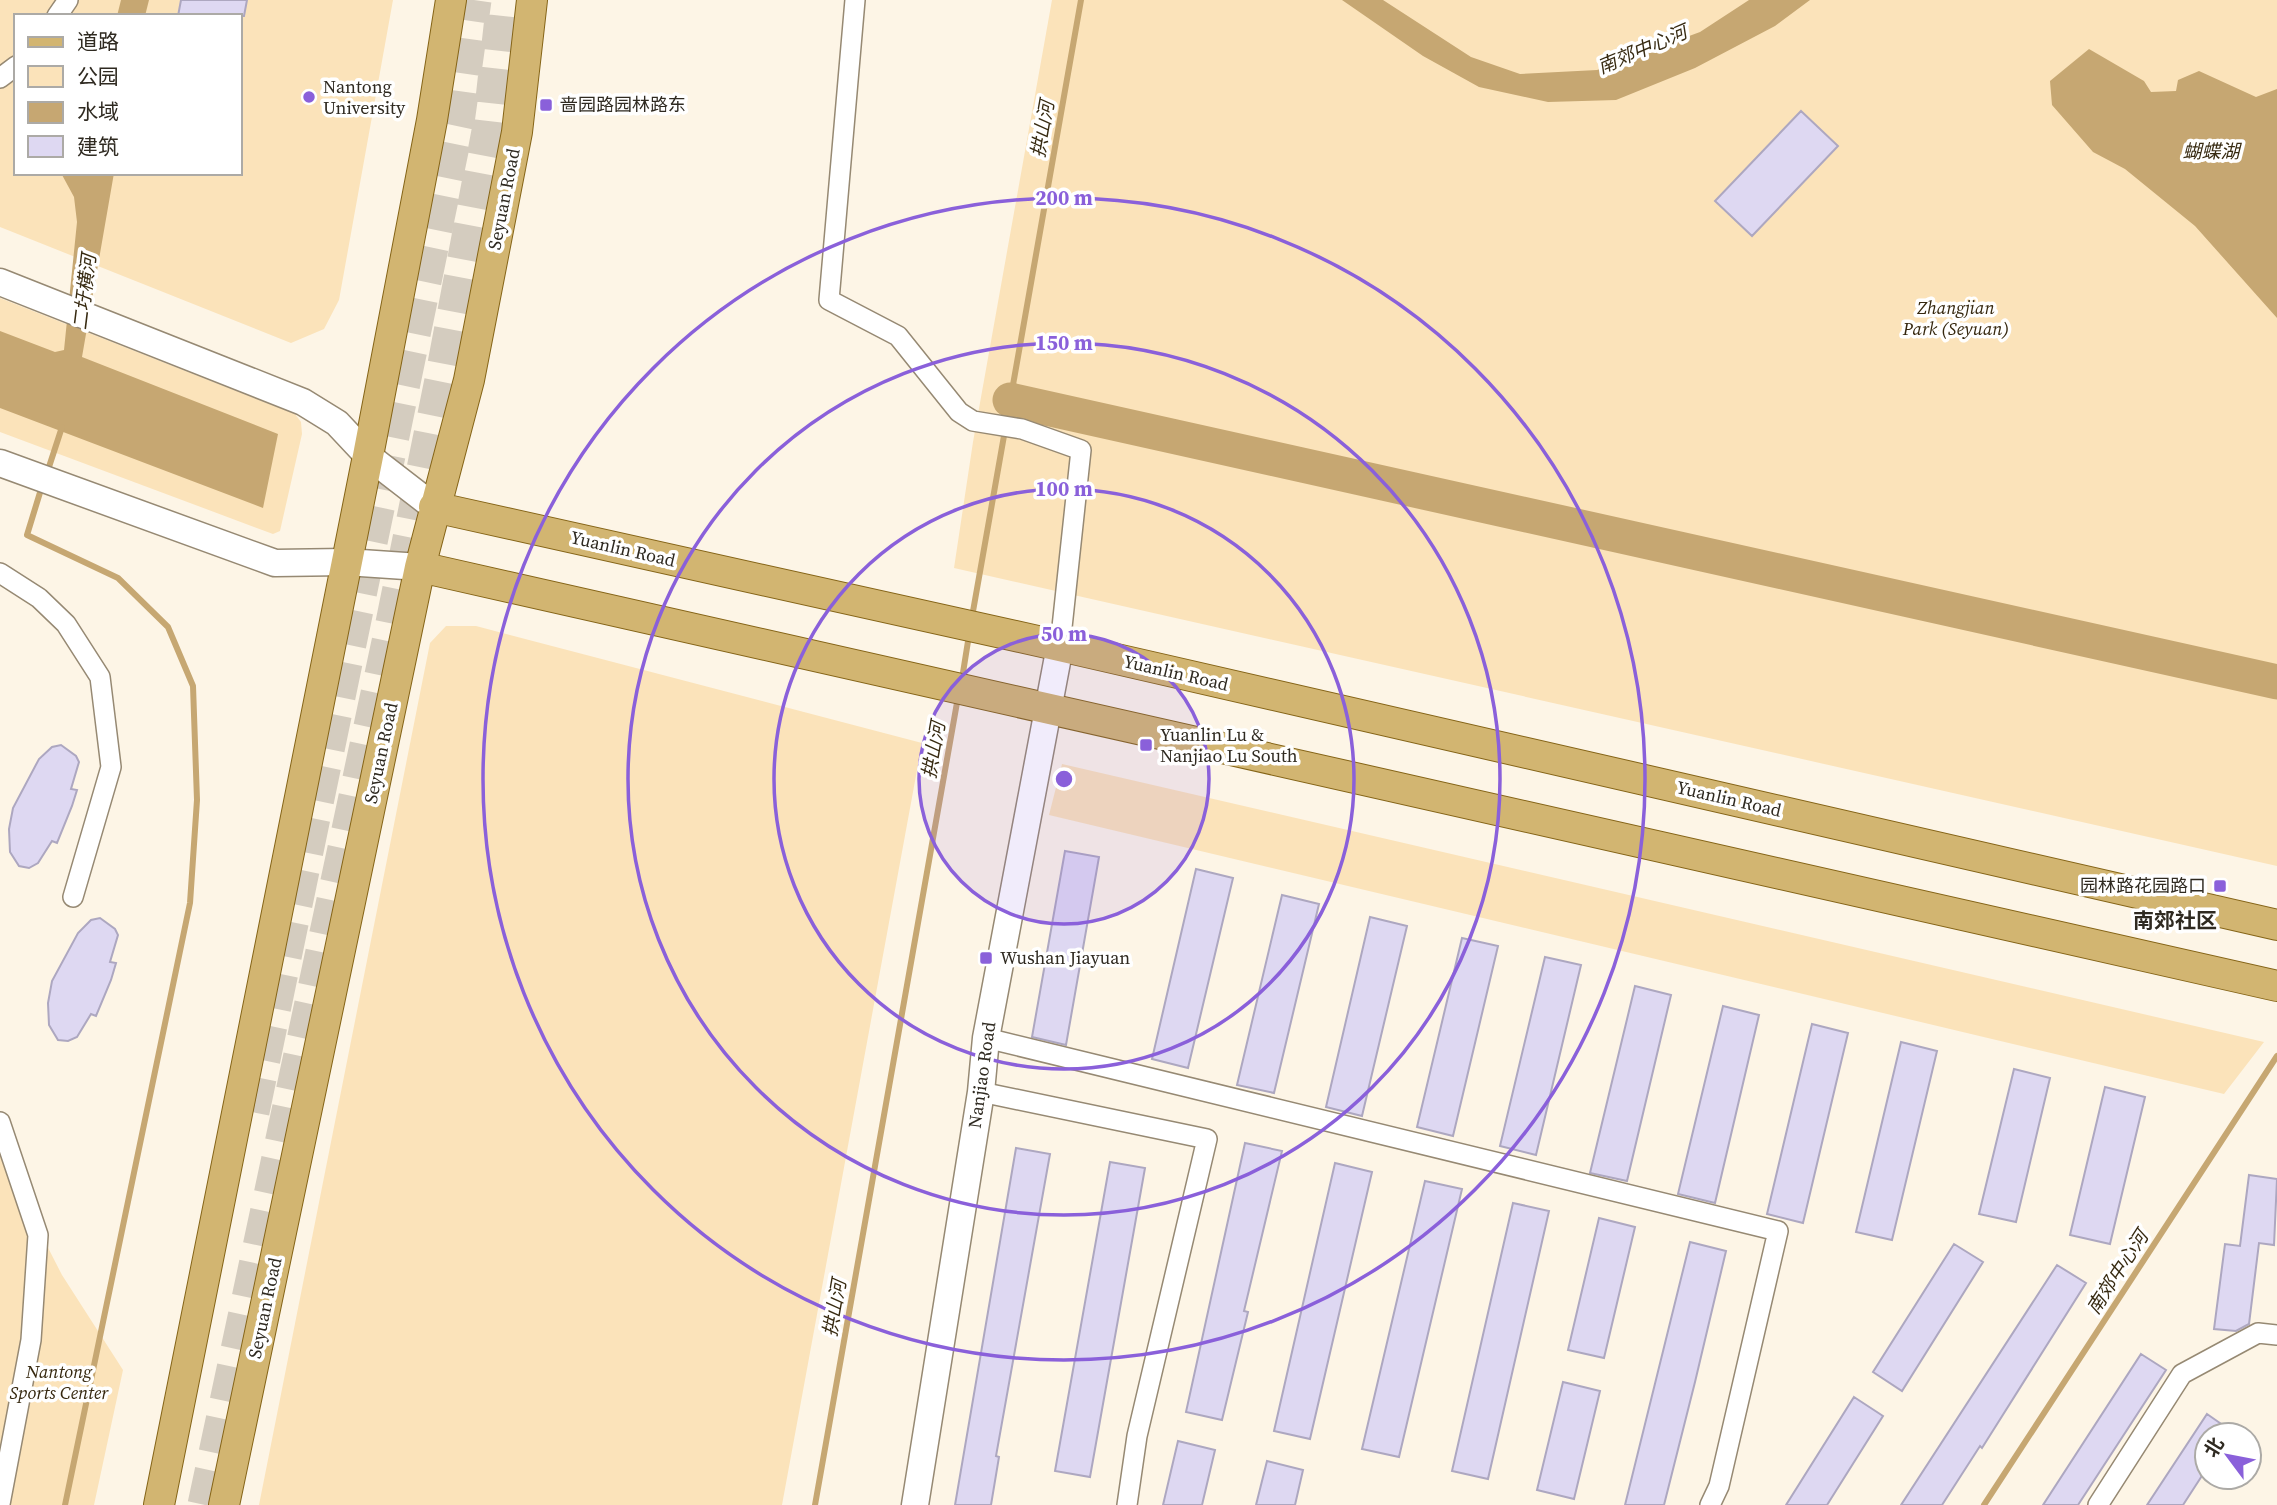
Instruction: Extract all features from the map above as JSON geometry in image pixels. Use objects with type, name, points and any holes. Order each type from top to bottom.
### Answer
[{"type":"main road","name":"Seyuan Road","points":[[224,1505],[420,567],[469,380],[514,145],[532,0]]},
{"type":"main road","points":[[159,1505],[368,456],[432,120],[450,2]]},
{"type":"main road","name":"Yuanlin Road","points":[[0,282],[303,402],[337,423],[368,456],[434,507],[1060,646],[2277,925]]},
{"type":"main road","points":[[0,463],[275,563],[346,562],[420,567],[2277,986]]},
{"type":"main road","name":"Nanjiao Road","points":[[915,1505],[981,1092],[986,1038],[1060,646]]},
{"type":"main road","points":[[152,1505],[166,1474]]},
{"type":"street","points":[[855,0],[830,300],[898,336],[959,412],[973,421],[1022,429],[1081,450],[1060,646]]},
{"type":"street","points":[[0,573],[39,598],[66,624],[100,677],[111,767],[73,897]]},
{"type":"street","points":[[986,1038],[1778,1231],[1719,1486],[1710,1505]]},
{"type":"street","points":[[981,1092],[1207,1139],[1137,1436],[1127,1505]]},
{"type":"street","points":[[0,1122],[38,1235],[31,1340],[0,1504]]},
{"type":"street","points":[[2098,1505],[2182,1374],[2258,1333],[2277,1335]]},
{"type":"green space","name":"Nantong University","points":[[0,0],[393,0],[339,300],[324,329],[291,343],[0,227]]},
{"type":"green space","name":"Zhangjian Park (Seyuan)","points":[[1052,0],[2277,0],[2277,866],[954,568],[973,442]]},
{"type":"green space","points":[[0,298],[295,414],[301,422],[302,434],[280,531],[273,534],[0,432]]},
{"type":"green space","points":[[446,626],[476,626],[922,743],[782,1505],[259,1505],[430,643]]},
{"type":"green space","points":[[1062,764],[2264,1042],[2224,1094],[1049,815]]},
{"type":"green space","name":"Nantong Sports Center","points":[[0,1154],[62,1275],[123,1370],[94,1505],[0,1505]]},
{"type":"water","points":[[121,0],[149,0],[146,14],[118,14]]},
{"type":"water","points":[[1342,0],[1383,0],[1471,57],[1520,74],[1597,70],[1700,32],[1749,0],[1810,0],[1775,26],[1695,68],[1616,100],[1548,102],[1479,87],[1423,56]]},
{"type":"water","name":"蝴蝶湖","points":[[2089,49],[2144,81],[2151,92],[2176,91],[2178,80],[2199,71],[2256,97],[2277,89],[2277,318],[2195,226],[2125,169],[2093,152],[2052,105],[2050,81]]},
{"type":"water","name":"二圩横河","points":[[62,175],[114,175],[82,357],[278,434],[263,508],[0,408],[0,331],[55,352],[64,350],[77,222],[74,197]]},
{"type":"building","points":[[181,0],[247,0],[244,16],[178,14]]},
{"type":"building","points":[[1801,111],[1838,146],[1752,236],[1715,201]]},
{"type":"building","points":[[61,745],[76,756],[79,762],[71,789],[77,790],[72,806],[57,843],[52,841],[38,863],[29,868],[19,866],[10,852],[9,829],[13,808],[39,759],[52,747]]},
{"type":"building","points":[[1065,851],[1099,857],[1066,1045],[1032,1037]]},
{"type":"building","points":[[1196,869],[1233,878],[1188,1068],[1152,1059]]},
{"type":"building","points":[[1282,895],[1319,904],[1274,1093],[1237,1085]]},
{"type":"building","points":[[1370,917],[1407,926],[1362,1116],[1326,1107]]},
{"type":"building","points":[[100,918],[115,929],[118,935],[110,962],[116,963],[111,980],[96,1016],[91,1014],[77,1037],[68,1041],[58,1040],[49,1025],[48,1003],[52,981],[78,933],[91,920]]},
{"type":"building","points":[[1462,938],[1498,946],[1453,1136],[1417,1127]]},
{"type":"building","points":[[1545,957],[1581,965],[1536,1155],[1500,1146]]},
{"type":"building","points":[[1635,986],[1671,995],[1627,1181],[1590,1173]]},
{"type":"building","points":[[1723,1006],[1759,1015],[1715,1203],[1678,1194]]},
{"type":"building","points":[[1812,1024],[1848,1033],[1803,1223],[1767,1214]]},
{"type":"building","points":[[1901,1042],[1937,1051],[1892,1240],[1856,1232]]},
{"type":"building","points":[[2014,1069],[2050,1078],[2016,1222],[1979,1214]]},
{"type":"building","points":[[2105,1087],[2145,1097],[2110,1244],[2070,1235]]},
{"type":"building","points":[[1245,1143],[1282,1151],[1244,1311],[1248,1312],[1222,1420],[1186,1412]]},
{"type":"building","points":[[1016,1148],[1050,1154],[996,1456],[999,1457],[991,1505],[955,1505]]},
{"type":"building","points":[[1110,1162],[1145,1168],[1090,1477],[1055,1471]]},
{"type":"building","points":[[1335,1163],[1372,1172],[1310,1439],[1274,1431]]},
{"type":"building","points":[[2249,1175],[2277,1179],[2274,1245],[2259,1243],[2249,1324],[2236,1331],[2214,1329],[2225,1244],[2240,1246]]},
{"type":"building","points":[[1425,1181],[1462,1189],[1399,1457],[1362,1449]]},
{"type":"building","points":[[1513,1203],[1549,1211],[1488,1479],[1452,1471]]},
{"type":"building","points":[[1599,1218],[1635,1227],[1604,1358],[1568,1350]]},
{"type":"building","points":[[1690,1242],[1726,1251],[1695,1382],[1664,1505],[1625,1505]]},
{"type":"building","points":[[1954,1244],[1983,1262],[1902,1391],[1873,1372]]},
{"type":"building","points":[[2057,1265],[2086,1283],[1982,1448],[1980,1446],[1942,1505],[1901,1505]]},
{"type":"building","points":[[2141,1354],[2166,1370],[2078,1505],[2043,1505]]},
{"type":"building","points":[[1563,1382],[1600,1391],[1574,1499],[1537,1490]]},
{"type":"building","points":[[1854,1397],[1883,1416],[1827,1505],[1786,1505]]},
{"type":"building","points":[[2207,1414],[2217,1421],[2202,1421]]},
{"type":"building","points":[[2193,1435],[2193,1490],[2183,1505],[2147,1505]]},
{"type":"building","points":[[1178,1441],[1215,1450],[1202,1505],[1163,1505]]},
{"type":"building","points":[[1267,1461],[1303,1470],[1295,1505],[1256,1505]]},
{"type":"waterway","name":"拱山河","points":[[972,617],[1081,0]]},
{"type":"waterway","points":[[1010,400],[2277,682]]},
{"type":"waterway","points":[[47,473],[62,427]]},
{"type":"waterway","points":[[42,486],[27,535],[118,578],[168,627],[193,686],[197,800],[190,903],[65,1505]]},
{"type":"waterway","name":"拱山河","points":[[962,679],[969,635]]},
{"type":"waterway","name":"拱山河","points":[[815,1505],[958,697]]},
{"type":"waterway","name":"南郊中心河","points":[[1984,1505],[2277,1056]]},
{"type":"tunnel","points":[[252,1112],[457,122],[474,0]]},
{"type":"tunnel","points":[[205,1505],[392,628],[442,380],[490,126],[504,0]]},
{"type":"place","name":"Nantong University","points":[[309,97]]},
{"type":"place","name":"啬园路园林路东","points":[[546,105]]},
{"type":"place","name":"Yuanlin Lu & Nanjiao Lu South","points":[[1146,745]]},
{"type":"place","name":"园林路花园路口","points":[[2220,886]]},
{"type":"place","name":"Wushan Jiayuan","points":[[986,958]]},
{"type":"district","name":"南郊社区","points":[[2175,921]]}]
